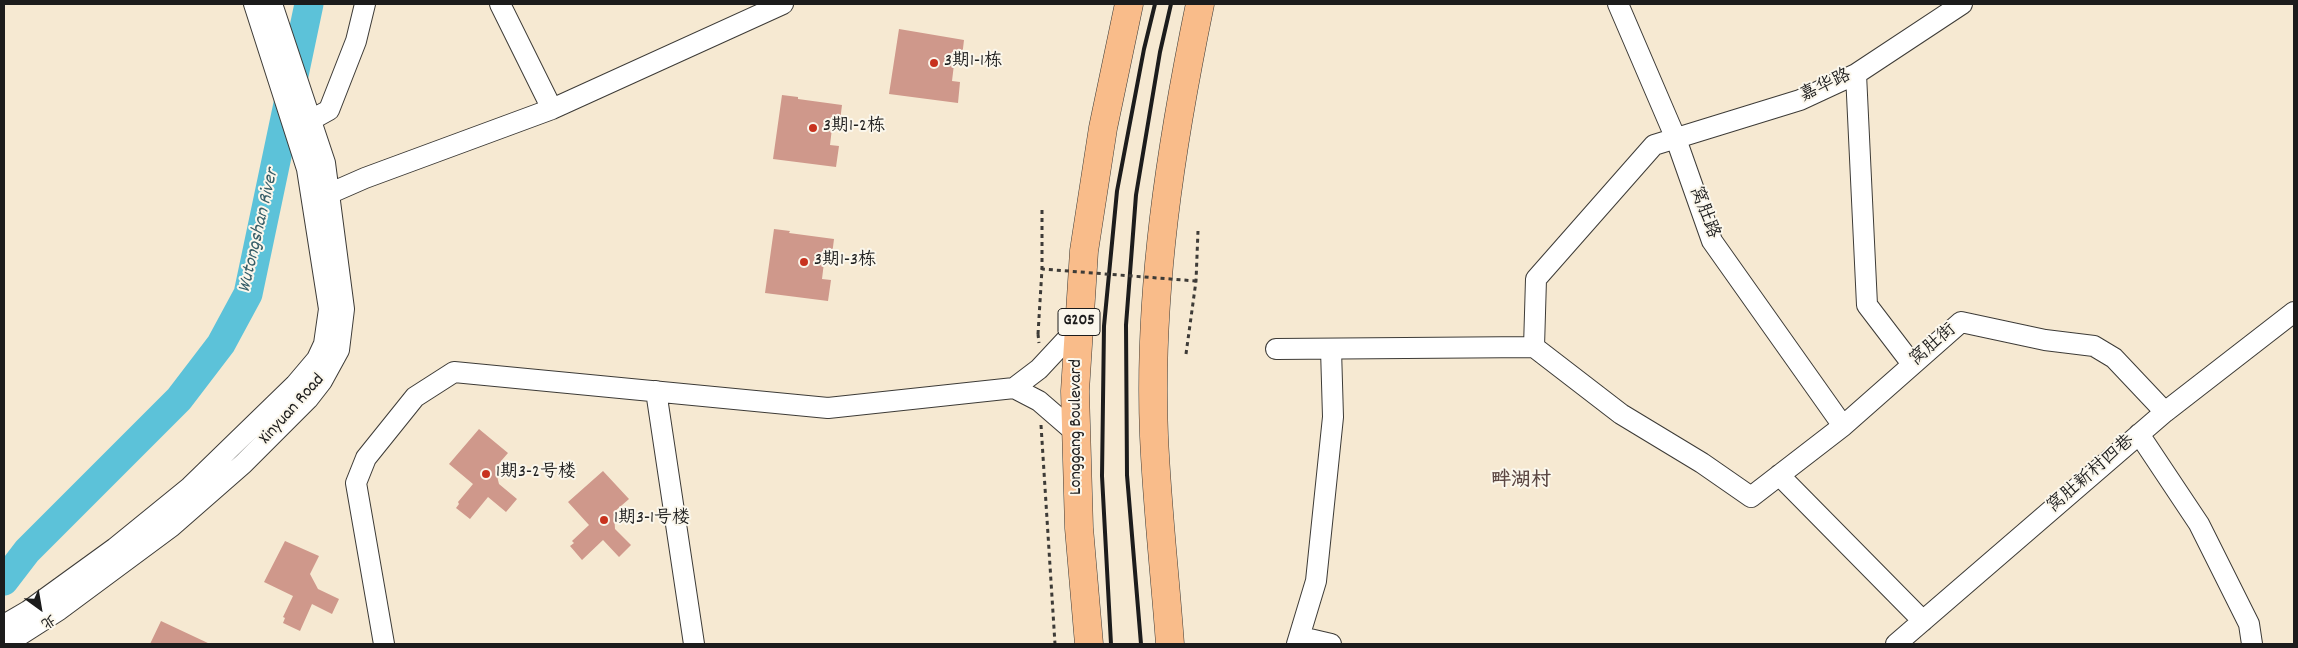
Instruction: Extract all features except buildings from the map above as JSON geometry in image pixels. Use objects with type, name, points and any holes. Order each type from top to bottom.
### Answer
[{"type":"highway","name":"Longgang Boulevard","points":[[1089,644],[1079,528],[1076,433],[1075,391],[1079,326],[1084,251],[1103,128],[1129,4]]},
{"type":"highway","points":[[1170,644],[1154,436],[1154,345],[1158,267],[1170,175],[1186,71],[1200,4]]},
{"type":"street","name":"Xinyuan Road","points":[[9,636],[28,611],[115,548],[190,487],[295,385],[317,359],[324,344],[329,309],[320,197],[325,163],[272,4]]},
{"type":"street","points":[[311,120],[329,110],[356,41],[365,4]]},
{"type":"street","points":[[500,4],[552,110]]},
{"type":"street","points":[[320,197],[365,178],[552,110],[783,4]]},
{"type":"street","name":"窝肚路","points":[[1618,4],[1676,139],[1712,241],[1842,426]]},
{"type":"street","name":"嘉华路","points":[[1534,348],[1536,279],[1654,145],[1800,100],[1856,74],[1962,4]]},
{"type":"street","name":"Xinyuan Road","points":[[9,636],[112,571],[200,502],[243,464],[322,381],[339,350],[344,309],[320,197],[306,169],[256,12]]},
{"type":"street","points":[[1856,74],[1867,305],[1912,364]]},
{"type":"street","name":"窝肚新村四巷","points":[[1896,644],[2164,412],[2294,312]]},
{"type":"street","name":"窝肚街","points":[[1534,348],[1621,414],[1702,463],[1750,498],[1842,426],[1961,322],[2045,340],[2094,346],[2114,358],[2164,412]]},
{"type":"street","points":[[384,644],[356,482],[366,458],[415,397],[454,372],[828,408],[1014,388],[1039,369],[1079,326]]},
{"type":"street","points":[[1276,349],[1534,348]]},
{"type":"street","points":[[1331,349],[1333,416],[1316,580],[1299,640],[1331,644]]},
{"type":"street","points":[[1014,388],[1040,401],[1076,433]]},
{"type":"street","points":[[656,391],[694,644]]},
{"type":"street","points":[[2140,434],[2199,524],[2249,624],[2252,644]]},
{"type":"street","points":[[1779,475],[1923,621]]},
{"type":"path","points":[[1039,369],[1038,334],[1042,269],[1042,210]]},
{"type":"path","points":[[1186,354],[1196,281],[1198,232]]},
{"type":"path","points":[[1042,269],[1196,281]]},
{"type":"path","points":[[1040,401],[1055,644]]},
{"type":"waterway","name":"Wutongshan River","points":[[4,581],[27,551],[179,399],[221,344],[248,294],[309,4]]},
{"type":"railway","points":[[1111,644],[1102,476],[1104,326],[1117,191],[1144,49],[1155,4]]},
{"type":"railway","points":[[1141,644],[1127,475],[1126,325],[1136,195],[1160,52],[1171,4]]},
{"type":"place","name":"3期1-1栋","points":[[934,63]]},
{"type":"place","name":"3期1-2栋","points":[[813,128]]},
{"type":"place","name":"3期1-3栋","points":[[804,262]]},
{"type":"place","name":"1期3-2号楼","points":[[486,474]]},
{"type":"place","name":"1期3-1号楼","points":[[604,520]]},
{"type":"district","name":"畔湖村","points":[[1521,482]]}]
